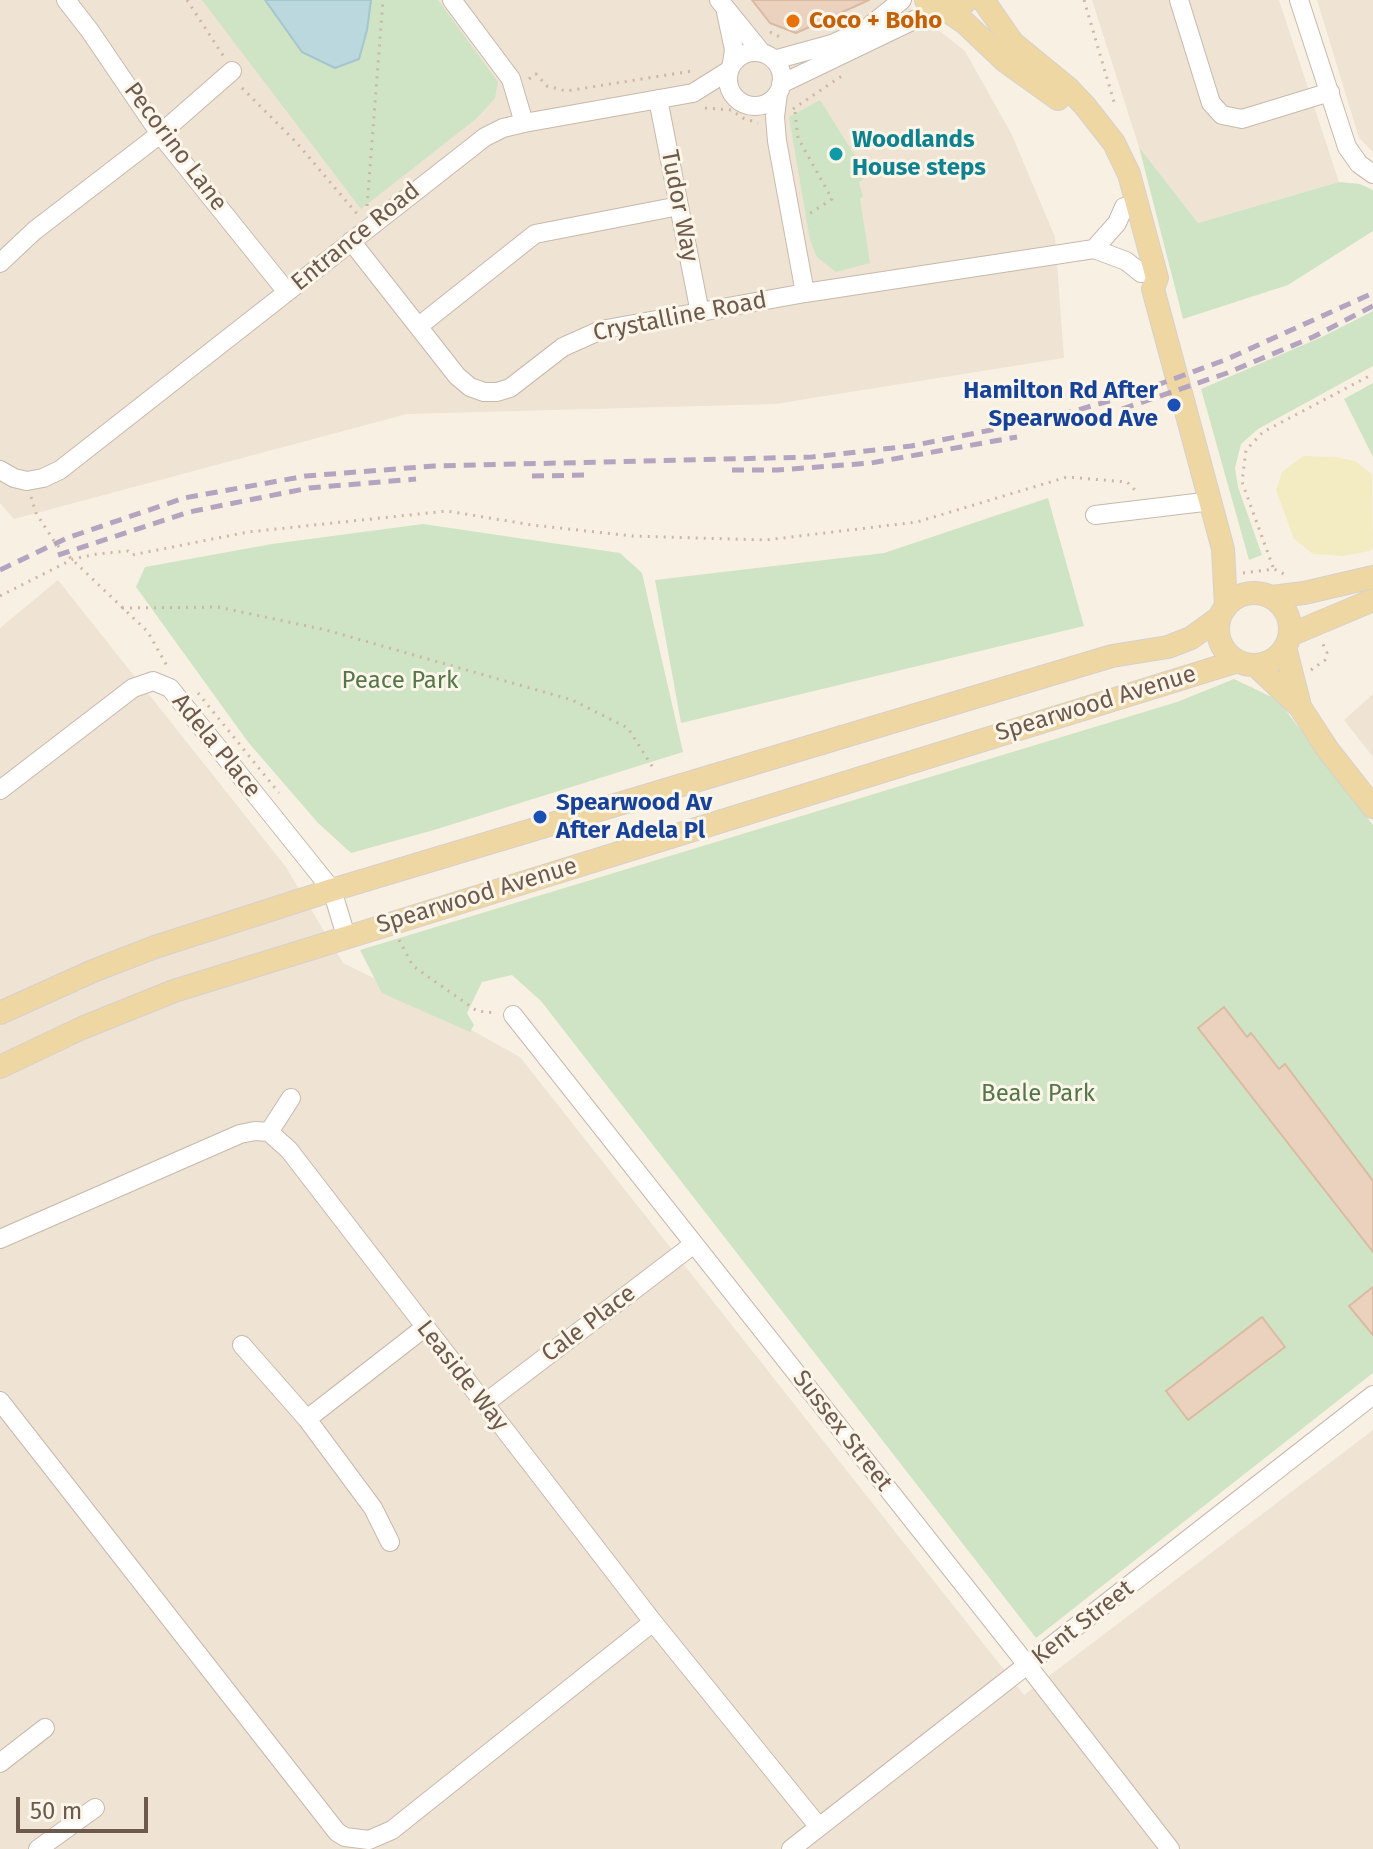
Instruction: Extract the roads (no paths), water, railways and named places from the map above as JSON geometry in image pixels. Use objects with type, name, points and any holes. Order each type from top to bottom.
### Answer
[{"type":"main road","points":[[936,6],[961,6],[967,0]]},
{"type":"main road","points":[[983,0],[1013,43],[1068,88],[1114,143],[1137,198],[1157,278],[1147,281]]},
{"type":"main road","points":[[936,6],[965,23],[1005,61],[1056,97],[1096,141],[1124,207],[1212,501],[1223,549],[1223,612],[1219,637],[1223,647],[1300,707],[1328,750],[1373,807]]},
{"type":"main road","points":[[1223,549],[1262,595],[1287,613],[1288,641],[1300,707]]},
{"type":"main road","points":[[1223,612],[1233,600],[1304,593],[1373,577]]},
{"type":"main road","points":[[1246,663],[1267,663],[1288,641],[1373,600]]},
{"type":"main road","name":"Spearwood Avenue","points":[[0,1013],[155,947],[332,890],[1112,656],[1168,647],[1191,638],[1223,612]]},
{"type":"main road","name":"Spearwood Avenue","points":[[0,1067],[130,1008],[346,936],[1246,663]]},
{"type":"street","name":"Pecorino Lane","points":[[66,0],[160,134],[287,292]]},
{"type":"street","points":[[452,0],[511,79],[524,123]]},
{"type":"street","points":[[730,67],[748,53],[768,56],[832,44],[867,28],[902,0]]},
{"type":"street","points":[[1179,0],[1211,103],[1222,115],[1242,119],[1330,92]]},
{"type":"street","points":[[1299,0],[1347,147],[1359,164],[1373,174]]},
{"type":"street","points":[[722,5],[779,67],[780,88],[775,117],[777,141],[805,293]]},
{"type":"street","points":[[722,5],[734,50],[729,89],[777,141]]},
{"type":"street","points":[[743,103],[765,104],[780,88],[936,6]]},
{"type":"street","name":"Entrance Road","points":[[693,93],[730,67]]},
{"type":"street","points":[[0,263],[34,231],[160,134],[232,71]]},
{"type":"street","name":"Entrance Road","points":[[0,470],[27,481],[60,470],[468,148],[503,128],[693,93],[743,103]]},
{"type":"street","name":"Tudor Way","points":[[658,99],[700,313]]},
{"type":"street","points":[[419,326],[535,234],[679,206]]},
{"type":"street","points":[[1124,207],[1112,230],[1094,249],[1126,261],[1147,281]]},
{"type":"street","name":"Crystalline Road","points":[[351,241],[457,376],[470,387],[484,392],[510,388],[563,347],[601,330],[997,261],[1094,249]]},
{"type":"street","points":[[1095,515],[1212,501]]},
{"type":"street","name":"Adela Place","points":[[0,790],[133,688],[153,681],[164,685],[170,688],[332,890],[346,936]]},
{"type":"street","name":"Sussex Street","points":[[513,1015],[1170,1849]]},
{"type":"street","points":[[0,1239],[240,1134],[269,1132],[291,1098]]},
{"type":"street","name":"Leaside Way","points":[[269,1132],[289,1150],[653,1622],[819,1827]]},
{"type":"street","name":"Cale Place","points":[[484,1404],[694,1244]]},
{"type":"street","points":[[307,1419],[424,1328]]},
{"type":"street","points":[[242,1345],[307,1419],[373,1508],[390,1542]]},
{"type":"street","name":"Kent Street","points":[[791,1849],[1373,1395]]},
{"type":"street","points":[[0,1401],[337,1832],[345,1837],[369,1844],[392,1830],[653,1622]]},
{"type":"street","points":[[0,1763],[45,1728]]},
{"type":"street","points":[[38,1849],[95,1808]]},
{"type":"water","points":[[265,0],[371,0],[359,59],[335,68],[302,52]]},
{"type":"railway","points":[[0,570],[67,538],[184,498],[306,476],[434,466],[812,457],[911,446],[1046,419],[1130,395],[1225,360],[1373,293]]},
{"type":"railway","points":[[1122,409],[1227,373],[1313,337],[1373,306]]},
{"type":"railway","points":[[732,470],[871,463],[1017,437]]},
{"type":"railway","points":[[532,476],[588,475]]},
{"type":"railway","points":[[58,555],[189,512],[309,488],[416,479]]},
{"type":"place","name":"Coco + Boho","points":[[793,21]]},
{"type":"place","name":"Woodlands House steps","points":[[836,154]]},
{"type":"place","name":"Hamilton Rd After Spearwood Ave","points":[[1174,405]]},
{"type":"place","name":"Spearwood Av After Adela Pl","points":[[540,817]]},
{"type":"park label","name":"Peace Park","points":[[400,681]]},
{"type":"park label","name":"Beale Park","points":[[1038,1094]]}]
